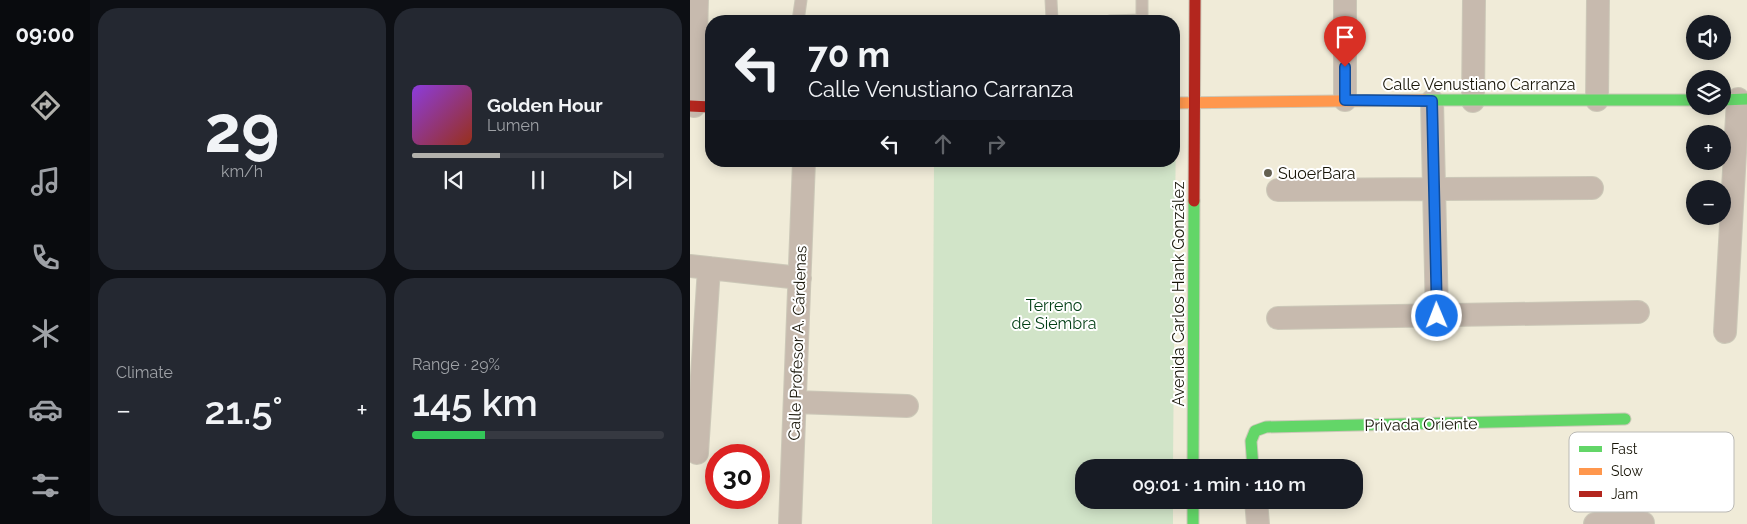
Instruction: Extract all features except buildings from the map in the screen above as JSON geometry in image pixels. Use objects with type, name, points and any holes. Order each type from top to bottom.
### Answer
[{"type":"street","points":[[696,97],[697,0]]},
{"type":"street","name":"Avenida Carlos Hank González","points":[[1194,459],[1195,0]]},
{"type":"street","points":[[1345,0],[1345,100]]},
{"type":"street","points":[[1473,101],[1474,0]]},
{"type":"street","points":[[1597,100],[1598,0]]},
{"type":"street","name":"Calle Venustiano Carranza","points":[[1180,103],[1345,100],[1686,100]]},
{"type":"street","points":[[1725,332],[1736,100]]},
{"type":"street","points":[[1432,101],[1437,316]]},
{"type":"street","name":"Calle Profesor A. Cárdenas","points":[[790,524],[804,167]]},
{"type":"street","points":[[1278,190],[1592,188]]},
{"type":"street","points":[[697,453],[700,267],[800,278]]},
{"type":"street","points":[[1278,318],[1638,312]]},
{"type":"street","points":[[794,402],[907,406]]},
{"type":"street","name":"Privada Oriente","points":[[1252,459],[1251,440],[1255,431],[1266,427],[1625,419]]},
{"type":"street","points":[[1193,509],[1193,524]]},
{"type":"street","points":[[1257,509],[1258,524]]},
{"type":"street","points":[[1595,524],[1644,523]]},
{"type":"lane","points":[[799,15],[801,0]]},
{"type":"lane","points":[[1050,0],[1052,15]]},
{"type":"lane","points":[[1142,0],[1142,15]]},
{"type":"green space","name":"Terreno de Siembra","points":[[934,167],[1176,167],[1173,459],[1075,459],[1075,509],[1173,509],[1173,524],[932,524]]},
{"type":"traffic: fast","points":[[1731,100],[1747,99]]},
{"type":"traffic: fast","points":[[1425,100],[1686,100]]},
{"type":"traffic: fast","points":[[1193,459],[1194,201]]},
{"type":"traffic: fast","points":[[1252,459],[1251,441],[1255,431],[1266,427],[1625,419]]},
{"type":"traffic: fast","points":[[1193,509],[1193,524]]},
{"type":"traffic: slow","points":[[1180,103],[1425,100]]},
{"type":"traffic: jam","points":[[1194,201],[1195,0]]},
{"type":"traffic: jam","points":[[690,106],[705,107]]},
{"type":"place","name":"SuoerBara","points":[[1268,173]]},
{"type":"route","points":[[1345,67],[1345,100],[1432,101],[1437,316]]}]
